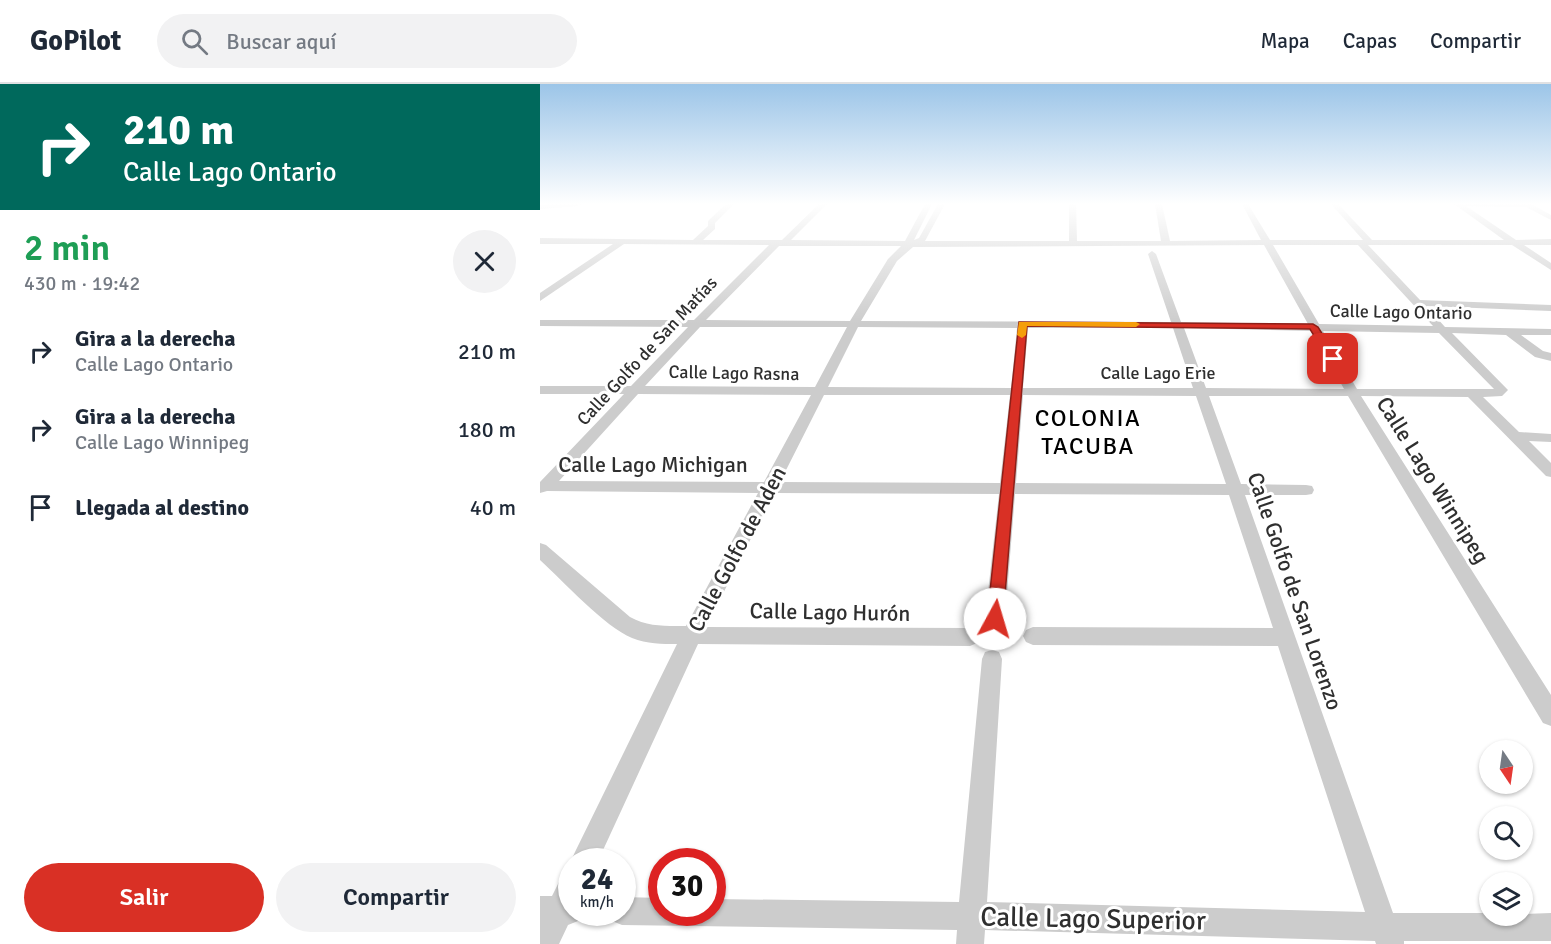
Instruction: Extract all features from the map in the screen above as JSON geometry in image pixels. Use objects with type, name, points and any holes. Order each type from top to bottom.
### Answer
[{"type":"street","points":[[540,298],[618,244]]},
{"type":"street","name":"Calle Golfo de San Matías","points":[[543,487],[698,323],[780,244]]},
{"type":"street","points":[[854,244],[956,244]]},
{"type":"street","name":"Calle Lago Winnipeg","points":[[1267,244],[1352,392],[1551,715]]},
{"type":"street","points":[[1366,244],[1440,328]]},
{"type":"street","points":[[1519,244],[1551,267]]},
{"type":"street","name":"Calle Golfo de Aden","points":[[590,848],[692,634],[855,322],[893,259],[909,245]]},
{"type":"street","name":"Calle Golfo de San Lorenzo","points":[[1152,254],[1202,391],[1387,935]]},
{"type":"street","points":[[1416,303],[1551,308]]},
{"type":"street","name":"Calle Lago Ontario","points":[[540,323],[855,322],[1440,328],[1551,332]]},
{"type":"street","points":[[995,619],[1023,324]]},
{"type":"street","name":"Calle Lago Erie","points":[[819,392],[1018,390],[1497,393],[1502,390],[1440,328]]},
{"type":"street","points":[[1507,330],[1539,354],[1551,357]]},
{"type":"street","name":"Calle Lago Rasna","points":[[540,390],[819,392]]},
{"type":"street","points":[[1472,393],[1551,472]]},
{"type":"street","points":[[1516,436],[1551,438]]},
{"type":"street","name":"Calle Lago Michigan","points":[[543,487],[770,486],[1306,490]]},
{"type":"street","name":"Calle Lago Hurón","points":[[540,550],[623,623],[637,631],[654,635],[970,637]]},
{"type":"street","points":[[1033,636],[1286,637]]},
{"type":"street","points":[[970,944],[992,658]]},
{"type":"street","points":[[544,944],[558,912]]},
{"type":"street","name":"Calle Lago Superior","points":[[726,913],[972,916],[1387,935],[1551,927]]},
{"type":"slow traffic","points":[[1022,335],[1023,324],[1136,324]]},
{"type":"district","name":"COLONIA TACUBA","points":[[1088,432]]},
{"type":"route","points":[[995,619],[1023,324],[1313,327],[1333,359]]}]
